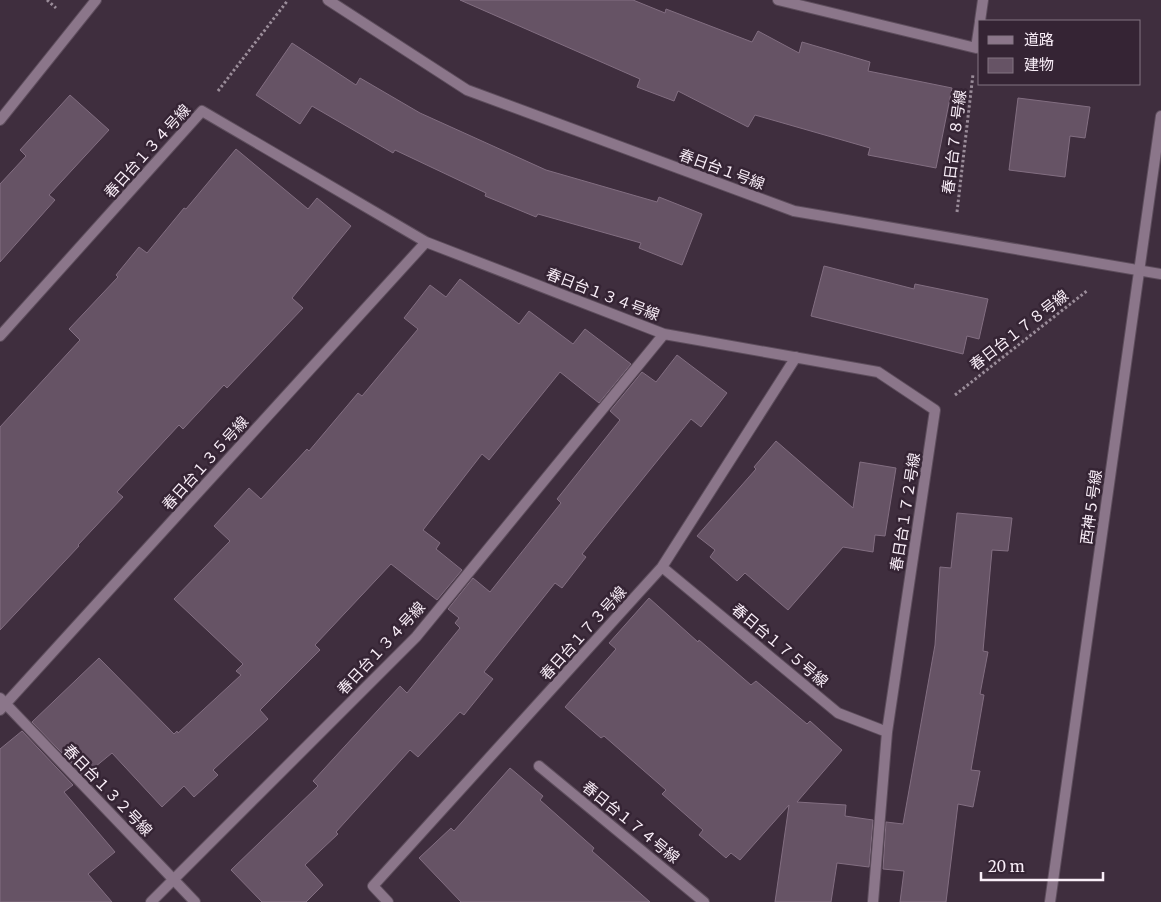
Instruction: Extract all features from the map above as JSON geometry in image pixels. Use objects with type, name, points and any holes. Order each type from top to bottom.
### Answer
[{"type":"street","points":[[0,120],[96,0]]},
{"type":"street","name":"春日台１号線","points":[[328,0],[466,90],[794,211],[1116,268],[1161,274]]},
{"type":"street","points":[[778,0],[976,48],[978,35]]},
{"type":"street","points":[[980,20],[983,0]]},
{"type":"street","name":"春日台１３４号線","points":[[0,336],[202,111],[426,242],[664,334],[416,637],[151,902]]},
{"type":"street","name":"西神５号線","points":[[1050,902],[1161,116]]},
{"type":"street","name":"春日台１３５号線","points":[[2,704],[426,242]]},
{"type":"street","points":[[664,334],[878,372],[935,410]]},
{"type":"street","name":"春日台１７３号線","points":[[388,902],[373,886],[662,567],[796,357]]},
{"type":"street","name":"春日台１７２号線","points":[[873,902],[887,732],[935,410]]},
{"type":"street","name":"春日台１７５号線","points":[[662,567],[838,713],[887,732]]},
{"type":"street","name":"春日台１３２号線","points":[[2,704],[195,902]]},
{"type":"street","name":"春日台１７４号線","points":[[539,766],[704,902]]},
{"type":"path","points":[[202,111],[288,0]]},
{"type":"path","name":"春日台７８号線","points":[[954,239],[976,48]]},
{"type":"path","name":"春日台１７８号線","points":[[935,410],[1116,268]]},
{"type":"building","points":[[460,0],[633,0],[665,13],[666,9],[752,42],[758,31],[799,53],[802,42],[870,62],[868,71],[952,88],[936,168],[868,155],[870,148],[755,115],[748,127],[678,91],[674,101],[637,87],[640,79]]},
{"type":"building","points":[[292,43],[356,85],[360,78],[420,113],[546,170],[657,202],[659,197],[702,214],[682,265],[639,248],[641,243],[538,214],[536,217],[485,196],[486,193],[395,150],[393,153],[312,106],[300,124],[256,95]]},
{"type":"building","points":[[70,95],[109,130],[49,195],[55,200],[0,262],[0,184],[26,156],[20,150]]},
{"type":"building","points":[[1018,98],[1090,107],[1085,138],[1070,136],[1065,177],[1009,170]]},
{"type":"building","points":[[236,149],[308,209],[317,198],[351,226],[292,298],[303,308],[227,388],[224,385],[183,429],[179,425],[117,492],[123,497],[0,630],[0,427],[80,340],[69,329],[118,277],[116,275],[139,247],[147,253]]},
{"type":"building","points":[[824,266],[914,289],[915,284],[988,299],[979,339],[967,336],[963,354],[811,316]]},
{"type":"building","points":[[460,279],[519,324],[529,311],[573,344],[585,329],[631,364],[599,403],[560,372],[489,460],[482,454],[423,530],[440,543],[436,549],[462,570],[437,600],[391,564],[315,645],[320,650],[260,710],[268,719],[213,770],[218,775],[194,797],[184,786],[162,807],[112,753],[84,776],[32,722],[99,658],[174,734],[177,731],[178,733],[241,675],[236,671],[243,664],[174,599],[230,541],[214,526],[249,488],[261,499],[307,449],[309,451],[358,393],[362,396],[418,329],[404,318],[430,285],[446,297]]},
{"type":"building","points":[[677,355],[727,393],[701,427],[691,419],[582,554],[586,557],[562,588],[555,583],[484,672],[493,679],[464,715],[460,712],[418,757],[410,750],[336,832],[338,834],[305,865],[323,885],[306,902],[262,902],[231,870],[318,786],[313,781],[400,686],[407,693],[460,628],[455,623],[459,618],[448,609],[473,578],[490,592],[561,503],[557,499],[620,420],[610,411],[642,372],[656,382]]},
{"type":"building","points":[[776,441],[853,508],[860,462],[896,468],[885,536],[875,535],[873,552],[843,547],[788,610],[745,573],[737,581],[710,557],[715,550],[697,536],[756,469],[754,467]]},
{"type":"building","points":[[957,513],[1012,518],[1008,551],[992,550],[983,651],[988,652],[980,694],[984,695],[971,770],[980,771],[973,807],[958,804],[946,902],[900,902],[904,871],[883,869],[886,822],[903,824],[935,645],[940,567],[951,568]]},
{"type":"building","points":[[649,598],[698,642],[699,640],[751,685],[756,681],[807,724],[810,721],[842,750],[797,802],[846,805],[845,816],[873,820],[869,867],[837,863],[831,902],[775,902],[789,805],[740,860],[731,853],[726,858],[699,835],[703,830],[662,794],[666,790],[604,736],[601,738],[565,707],[616,649],[609,643]]},
{"type":"building","points":[[22,731],[73,785],[64,792],[115,852],[88,874],[112,902],[0,902],[0,749]]},
{"type":"building","points":[[510,768],[543,796],[540,800],[594,848],[592,851],[650,902],[461,902],[419,858],[451,828],[454,831]]}]
